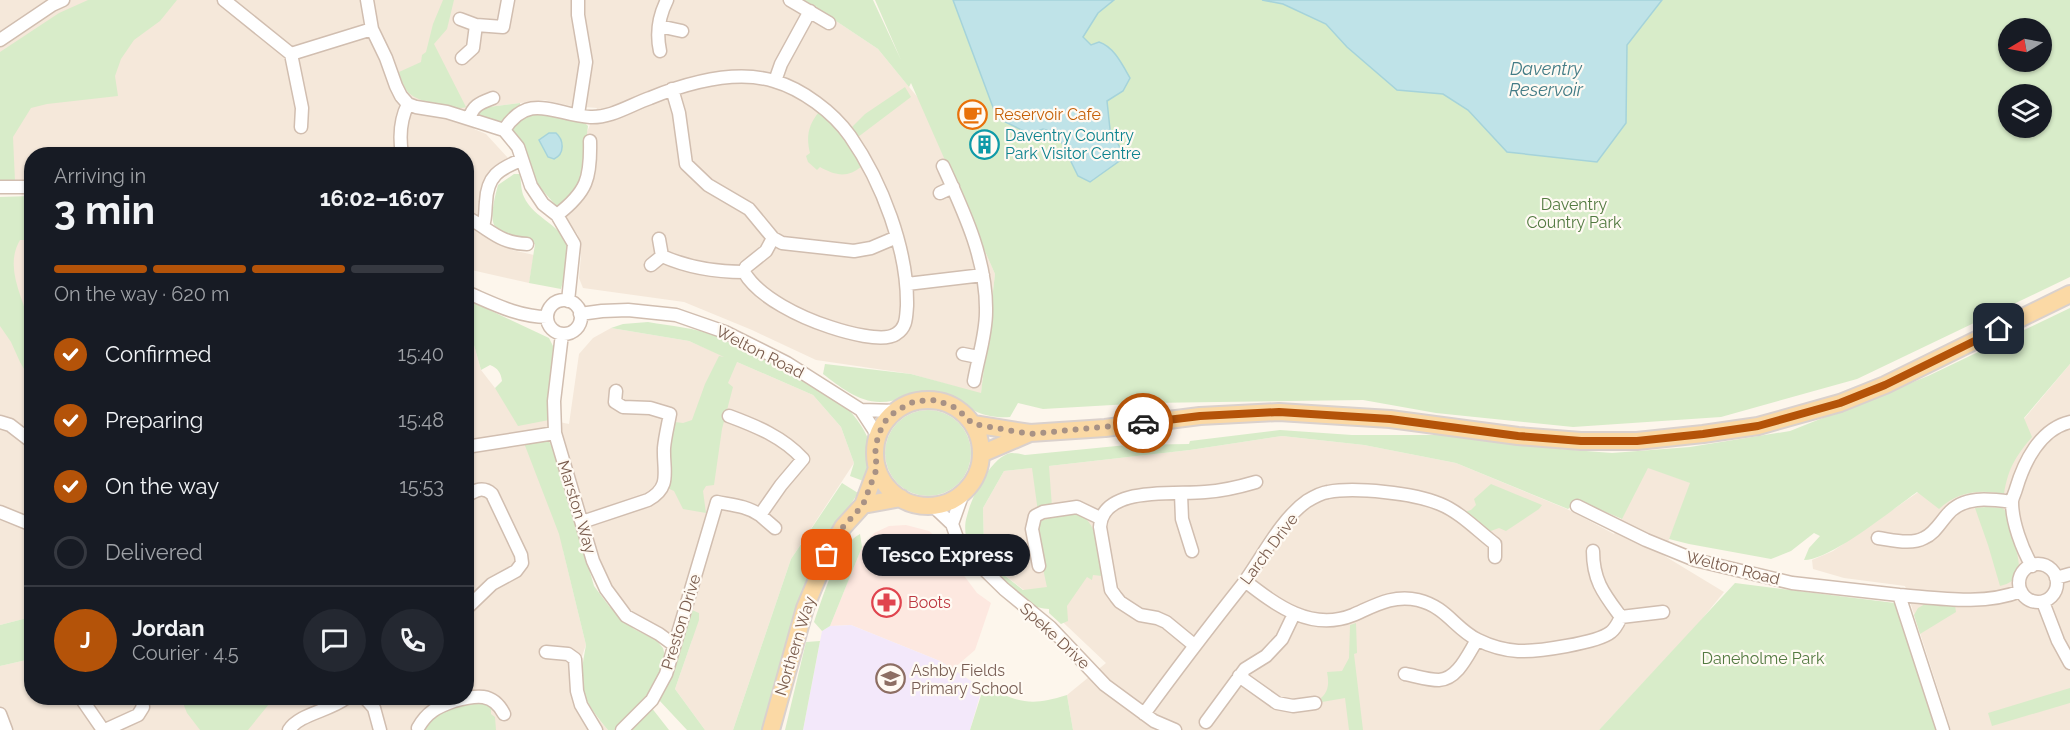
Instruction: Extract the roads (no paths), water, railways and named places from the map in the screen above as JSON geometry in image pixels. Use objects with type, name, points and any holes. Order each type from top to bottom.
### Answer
[{"type":"main road","points":[[973,424],[1030,434],[1105,428],[1200,416],[1279,412],[1390,419],[1518,436],[1581,441],[1637,441],[1703,434],[1758,426],[1840,403],[1885,385],[2070,294]]},
{"type":"main road","points":[[936,400],[956,408],[973,424],[978,435],[981,454],[974,479],[963,493],[947,502],[933,506],[914,504],[901,498],[886,485],[877,468],[875,454],[878,435],[886,420],[896,411],[915,401],[936,400]]},
{"type":"main road","points":[[981,454],[1030,434]]},
{"type":"main road","points":[[863,505],[877,468]]},
{"type":"main road","points":[[863,505],[901,498]]},
{"type":"main road","name":"Northern Way","points":[[771,730],[809,598],[827,555],[843,527],[863,505]]},
{"type":"street","points":[[224,0],[291,54],[302,108],[301,127]]},
{"type":"street","points":[[367,0],[372,29],[387,58],[396,86],[408,104],[447,112],[504,130],[518,147],[531,186],[543,204],[557,215],[574,244],[568,301]]},
{"type":"street","points":[[460,19],[476,25],[508,28],[508,0]]},
{"type":"street","points":[[660,51],[657,38],[661,12],[667,0]]},
{"type":"street","points":[[790,0],[829,23]]},
{"type":"street","points":[[574,1],[586,62],[578,114]]},
{"type":"street","points":[[0,40],[55,2]]},
{"type":"street","points":[[775,81],[781,64],[810,11]]},
{"type":"street","points":[[462,58],[473,48],[476,25]]},
{"type":"street","points":[[659,26],[682,31]]},
{"type":"street","points":[[291,54],[372,29]]},
{"type":"street","points":[[504,130],[518,113],[527,109],[539,107],[590,117],[607,115],[672,89],[720,79],[759,77],[775,81],[804,95],[849,135],[873,176],[903,255],[907,284],[906,321],[902,330],[891,337],[842,331],[819,323],[772,300],[750,283],[744,272]]},
{"type":"street","points":[[672,89],[679,113],[686,164],[708,185],[749,208],[773,238],[782,243],[854,251],[871,248],[897,237]]},
{"type":"street","points":[[469,119],[471,110],[477,104],[493,98]]},
{"type":"street","points":[[401,147],[400,131],[408,104]]},
{"type":"street","points":[[557,215],[572,203],[587,180],[591,168],[590,141]]},
{"type":"street","points":[[483,226],[487,216],[486,201],[489,185],[494,175],[502,168],[521,160]]},
{"type":"street","points":[[943,166],[979,255],[983,275],[986,313],[974,381]]},
{"type":"street","points":[[0,187],[24,187]]},
{"type":"street","points":[[940,193],[953,187]]},
{"type":"street","points":[[474,221],[504,241],[527,244]]},
{"type":"street","points":[[744,272],[746,267],[766,251],[773,238]]},
{"type":"street","points":[[659,239],[662,256]]},
{"type":"street","points":[[662,256],[681,264],[719,272],[744,272]]},
{"type":"street","points":[[651,265],[662,256]]},
{"type":"street","points":[[907,284],[983,275]]},
{"type":"street","points":[[474,295],[513,312],[547,317]]},
{"type":"street","points":[[568,301],[576,306],[580,320],[574,330],[562,334],[551,328],[547,317],[553,304],[568,301]]},
{"type":"street","name":"Welton Road","points":[[580,314],[628,310],[676,315],[725,332],[788,363],[861,410],[878,435]]},
{"type":"street","name":"Marston Way","points":[[562,334],[554,400],[555,433],[593,561],[606,590],[626,616],[674,645]]},
{"type":"street","points":[[963,354],[978,357]]},
{"type":"street","points":[[582,522],[648,500],[656,496],[665,483],[664,449],[670,414],[650,408],[623,407],[615,402],[616,390]]},
{"type":"street","points":[[861,410],[896,411]]},
{"type":"street","points":[[729,416],[762,429],[793,448],[803,459],[760,515],[775,528]]},
{"type":"street","points":[[0,422],[10,425],[24,436]]},
{"type":"street","points":[[2032,566],[2019,537],[2012,502],[2028,457],[2047,434],[2062,424],[2070,422]]},
{"type":"street","points":[[474,446],[555,433]]},
{"type":"street","points":[[1194,645],[1166,622],[1140,615],[1120,602],[1111,590],[1100,518],[1104,510],[1125,498],[1138,495],[1231,489],[1256,482]]},
{"type":"street","points":[[474,492],[482,489],[492,494],[521,555],[522,563],[516,571],[492,584],[474,601]]},
{"type":"street","name":"Larch Drive","points":[[1144,714],[1194,645],[1245,581],[1281,528],[1306,502],[1326,492],[1355,490],[1420,498],[1441,504],[1495,544],[1495,557]]},
{"type":"street","points":[[952,524],[963,493]]},
{"type":"street","points":[[1180,494],[1182,519],[1192,551]]},
{"type":"street","points":[[1878,538],[1907,542],[1923,539],[1933,533],[1951,510],[1965,502],[1978,500],[2012,502]]},
{"type":"street","name":"Preston Drive","points":[[622,730],[652,700],[666,674],[717,502],[741,506],[754,510],[760,515]]},
{"type":"street","name":"Speke Drive","points":[[933,506],[952,524],[960,546],[1050,627],[1105,685],[1144,714],[1175,730]]},
{"type":"street","name":"Welton Road","points":[[1577,506],[1646,540],[1695,560],[1792,583],[1899,595],[1980,599],[1998,598],[2021,591]]},
{"type":"street","points":[[1039,566],[1032,528],[1035,516],[1043,512],[1077,507],[1100,518]]},
{"type":"street","points":[[0,512],[24,522]]},
{"type":"street","points":[[1593,550],[1594,573],[1600,588],[1621,617]]},
{"type":"street","points":[[2038,564],[2047,567],[2056,578],[2056,591],[2043,602],[2028,600],[2021,591],[2019,582],[2022,573],[2032,566],[2038,564]]},
{"type":"street","points":[[2056,578],[2070,574]]},
{"type":"street","points":[[1245,581],[1294,614],[1321,620],[1348,617],[1394,598],[1406,598],[1434,606],[1448,614],[1477,639],[1503,649],[1536,651],[1602,638],[1616,627],[1621,617]]},
{"type":"street","points":[[1899,595],[1943,730]]},
{"type":"street","points":[[2043,602],[2058,641],[2069,658]]},
{"type":"street","points":[[1621,617],[1663,612]]},
{"type":"street","points":[[1206,722],[1245,669],[1274,649],[1282,639],[1294,614]]},
{"type":"street","points":[[1406,674],[1438,680],[1448,678],[1463,663],[1477,639]]},
{"type":"street","points":[[546,652],[568,654],[575,659],[580,705],[596,730]]},
{"type":"street","points":[[1239,676],[1276,703],[1293,706],[1315,703]]},
{"type":"street","points":[[474,698],[492,699],[504,714]]},
{"type":"street","points":[[86,705],[104,730],[138,715],[142,705]]},
{"type":"street","points":[[289,730],[299,720],[337,705]]},
{"type":"street","points":[[371,705],[380,730]]},
{"type":"street","points":[[418,728],[425,716],[441,705]]},
{"type":"street","points":[[3,712],[6,730]]},
{"type":"water","points":[[953,0],[1114,0],[1098,13],[1083,37],[1091,45],[1099,42],[1109,48],[1130,78],[1123,91],[1107,101],[1110,129],[1125,157],[1090,182],[1078,176],[1057,133],[1043,129],[1030,134],[997,118]]},
{"type":"water","name":"Daventry Reservoir","points":[[1262,0],[1662,0],[1627,45],[1626,123],[1597,162],[1507,152],[1468,110],[1443,94],[1397,90],[1347,47],[1326,24],[1283,4]]},
{"type":"water","points":[[549,133],[556,133],[562,143],[560,154],[554,159],[548,157],[539,140]]},
{"type":"place","name":"Reservoir Cafe","points":[[973,114]]},
{"type":"place","name":"Daventry Country Park Visitor Centre","points":[[984,144]]},
{"type":"place","name":"Tesco Express","points":[[827,555]]},
{"type":"place","name":"Boots","points":[[887,602]]},
{"type":"place","name":"Ashby Fields Primary School","points":[[890,679]]},
{"type":"park label","name":"Daventry Country Park","points":[[1574,213]]},
{"type":"park label","name":"Daneholme Park","points":[[1763,658]]}]
